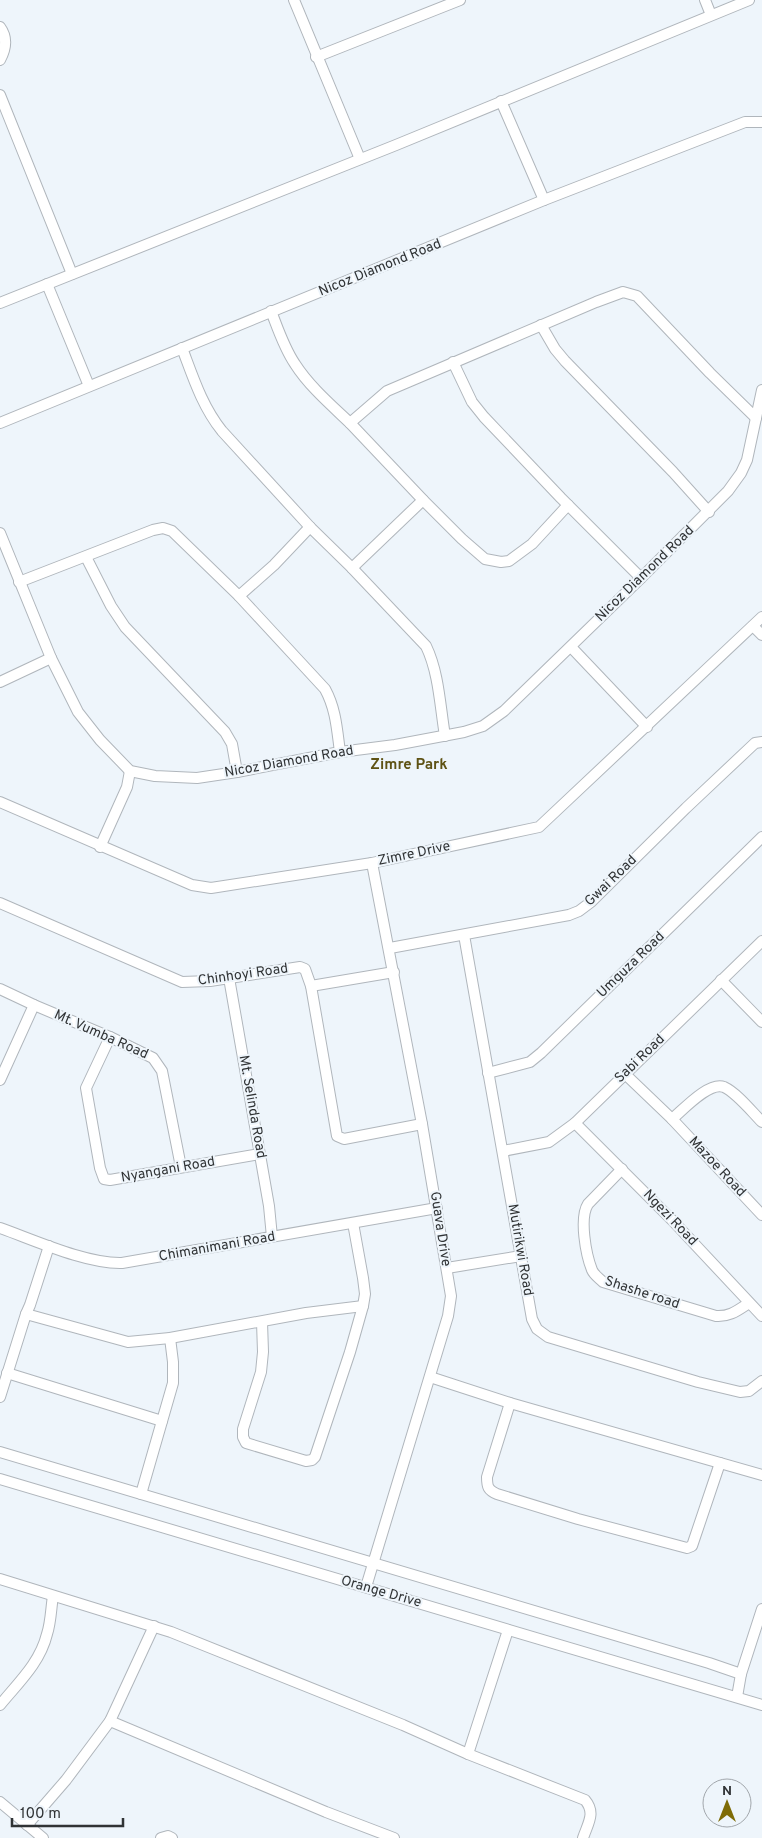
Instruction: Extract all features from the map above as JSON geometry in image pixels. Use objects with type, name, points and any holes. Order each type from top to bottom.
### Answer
[{"type":"street","points":[[294,0],[360,160]]},
{"type":"street","points":[[316,57],[460,0]]},
{"type":"street","points":[[705,0],[711,14]]},
{"type":"street","points":[[0,303],[360,160],[711,14],[749,0]]},
{"type":"street","points":[[0,27],[5,35],[6,47],[0,60]]},
{"type":"street","points":[[0,95],[72,274]]},
{"type":"street","points":[[501,102],[544,200]]},
{"type":"street","name":"Nicoz Diamond Road","points":[[0,422],[544,200],[745,122],[762,122]]},
{"type":"street","points":[[47,284],[89,386]]},
{"type":"street","points":[[350,423],[387,391],[452,362],[623,292],[633,294],[756,418]]},
{"type":"street","points":[[271,311],[284,345],[307,380],[423,500],[484,559],[501,562],[509,561],[532,544],[568,505]]},
{"type":"street","points":[[541,325],[555,349],[565,361],[709,512]]},
{"type":"street","points":[[182,348],[210,416],[222,431],[310,527],[426,646],[437,684],[445,736]]},
{"type":"street","points":[[452,362],[472,402],[568,505],[641,578]]},
{"type":"street","name":"Nicoz Diamond Road","points":[[130,771],[154,776],[197,778],[340,752],[396,745],[445,736],[464,732],[490,722],[571,647],[709,512],[728,491],[748,460],[762,390]]},
{"type":"street","points":[[352,568],[423,500]]},
{"type":"street","points":[[239,596],[274,565],[310,527]]},
{"type":"street","points":[[19,582],[152,530],[163,528],[172,531],[239,596],[325,689],[331,699],[335,712],[340,752]]},
{"type":"street","points":[[0,533],[51,658],[78,712],[100,740],[130,771],[127,787],[100,847]]},
{"type":"street","points":[[86,557],[111,606],[126,626],[225,732],[232,744],[237,772]]},
{"type":"street","name":"Zimre Drive","points":[[0,802],[100,847],[192,885],[211,888],[372,863],[538,827],[762,618]]},
{"type":"street","points":[[753,626],[762,635]]},
{"type":"street","points":[[571,647],[647,727]]},
{"type":"street","points":[[0,682],[51,658]]},
{"type":"street","name":"Gwai Road","points":[[390,948],[569,915],[579,911],[591,902],[755,743],[762,742]]},
{"type":"street","name":"Umguza Road","points":[[488,1073],[530,1062],[541,1053],[762,837]]},
{"type":"street","name":"Guava Drive","points":[[366,1587],[430,1377],[452,1296],[390,948],[372,863]]},
{"type":"street","name":"Chinhoyi Road","points":[[0,903],[182,982],[195,983],[300,967],[305,968],[311,986],[337,1136],[344,1139],[422,1124]]},
{"type":"street","name":"Mutirikwi Road","points":[[464,935],[533,1322],[537,1329],[548,1337],[698,1382],[740,1392],[749,1391],[762,1382]]},
{"type":"street","name":"Sabi Road","points":[[503,1151],[548,1142],[575,1123],[762,941]]},
{"type":"street","points":[[311,986],[394,972]]},
{"type":"street","name":"Mt. Selinda Road","points":[[229,978],[260,1154],[272,1237]]},
{"type":"street","points":[[721,980],[762,1022]]},
{"type":"street","name":"Mt. Vumba Road","points":[[0,989],[153,1058],[162,1071],[181,1167]]},
{"type":"street","points":[[1,1076],[34,1005]]},
{"type":"street","name":"Nyangani Road","points":[[110,1037],[86,1088],[103,1177],[110,1180],[260,1154]]},
{"type":"street","name":"Mazoe Road","points":[[625,1074],[672,1119],[762,1215]]},
{"type":"street","points":[[672,1119],[707,1090],[720,1086],[734,1094],[762,1122]]},
{"type":"street","name":"Ngezi Road","points":[[575,1123],[728,1278],[762,1316]]},
{"type":"street","name":"Shashe road","points":[[622,1170],[584,1209],[585,1240],[592,1270],[596,1276],[603,1282],[716,1316],[724,1317],[731,1315],[749,1303]]},
{"type":"street","name":"Chimanimani Road","points":[[0,1228],[49,1246],[111,1264],[437,1208]]},
{"type":"street","points":[[262,1322],[264,1352],[261,1372],[243,1430],[243,1437],[246,1443],[306,1461],[312,1460],[315,1457],[350,1352],[363,1306],[365,1294],[354,1222]]},
{"type":"street","points":[[0,1397],[49,1246]]},
{"type":"street","points":[[447,1268],[521,1256]]},
{"type":"street","points":[[26,1314],[128,1342],[170,1338],[306,1313],[363,1306]]},
{"type":"street","points":[[141,1494],[172,1383],[173,1362],[170,1338]]},
{"type":"street","points":[[7,1373],[162,1421]]},
{"type":"street","points":[[430,1377],[510,1403],[762,1475]]},
{"type":"street","points":[[510,1403],[487,1477],[488,1488],[497,1494],[578,1519],[687,1548],[692,1546],[720,1463]]},
{"type":"street","points":[[0,1452],[741,1674]]},
{"type":"street","name":"Orange Drive","points":[[0,1479],[762,1705]]},
{"type":"street","points":[[0,1579],[154,1626],[585,1800],[591,1807],[591,1815],[583,1838]]},
{"type":"street","points":[[0,1705],[31,1669],[42,1651],[48,1634],[53,1596]]},
{"type":"street","points":[[737,1698],[741,1674],[762,1608]]},
{"type":"street","points":[[27,1825],[66,1780],[110,1721],[154,1626]]},
{"type":"street","points":[[468,1754],[508,1630]]},
{"type":"street","points":[[110,1721],[309,1805],[394,1838]]},
{"type":"street","points":[[0,1802],[43,1838]]},
{"type":"street","points":[[161,1838],[168,1836],[172,1838]]},
{"type":"district","name":"Zimre Park","points":[[409,765]]}]
